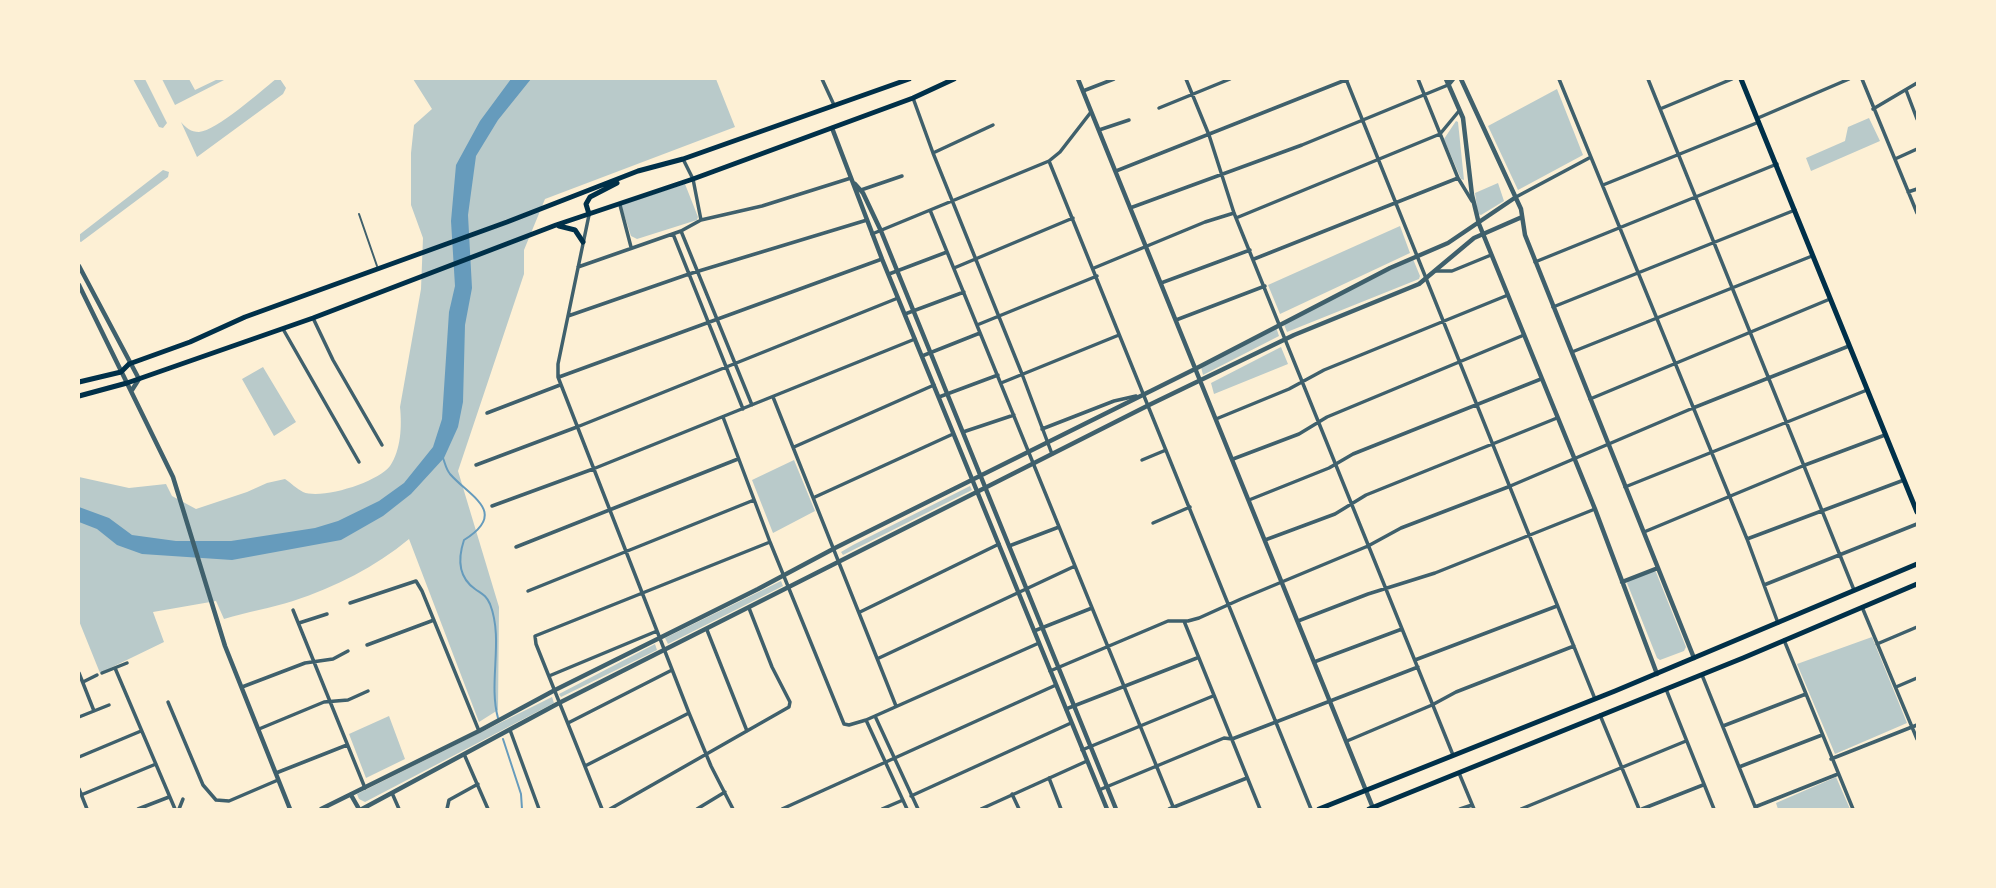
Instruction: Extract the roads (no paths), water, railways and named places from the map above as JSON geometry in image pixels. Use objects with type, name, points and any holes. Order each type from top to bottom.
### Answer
[{"type":"main road","points":[[79,382],[121,372],[128,364],[190,342],[245,317],[638,172],[683,159],[909,79]]},
{"type":"main road","points":[[79,396],[127,383],[283,329],[556,225],[620,205],[832,128],[954,79]]},
{"type":"main road","points":[[1741,79],[1917,512]]},
{"type":"main road","points":[[589,214],[586,204],[588,199],[638,172]]},
{"type":"main road","points":[[556,225],[575,230],[583,242]]},
{"type":"main road","points":[[1319,809],[1657,674],[1917,564]]},
{"type":"main road","points":[[1372,809],[1917,584]]},
{"type":"street","points":[[822,79],[834,105]]},
{"type":"street","points":[[1078,79],[1372,809]]},
{"type":"street","points":[[1083,91],[1114,79]]},
{"type":"street","points":[[1186,79],[1209,135],[1235,215],[1453,755]]},
{"type":"street","points":[[1159,108],[1230,79]]},
{"type":"street","points":[[1116,170],[1347,79],[1361,120],[1595,699]]},
{"type":"street","points":[[1418,79],[1458,178],[1474,204]]},
{"type":"street","points":[[1446,79],[1464,125],[1479,224],[1595,509],[1657,674]]},
{"type":"street","points":[[1130,208],[1302,145],[1448,85],[1453,79]]},
{"type":"street","points":[[1461,79],[1521,209],[1523,230],[1535,262],[1694,658]]},
{"type":"street","points":[[1559,79],[1747,539],[1778,623]]},
{"type":"street","points":[[1648,79],[1854,590]]},
{"type":"street","points":[[1660,109],[1732,79]]},
{"type":"street","points":[[1603,185],[1678,155],[1849,79]]},
{"type":"street","points":[[1862,79],[1917,213]]},
{"type":"street","points":[[1873,109],[1917,83]]},
{"type":"street","points":[[1906,90],[1917,119]]},
{"type":"street","points":[[914,97],[951,201],[1052,454]]},
{"type":"street","points":[[1094,268],[1146,246],[1379,160],[1440,134],[1460,110]]},
{"type":"street","points":[[872,234],[1049,161],[1060,152],[1091,112]]},
{"type":"street","points":[[1099,130],[1129,120]]},
{"type":"street","points":[[933,153],[993,125]]},
{"type":"street","points":[[832,128],[853,181],[880,231],[914,311],[1116,809]]},
{"type":"street","points":[[1895,159],[1917,149]]},
{"type":"street","points":[[321,809],[785,576],[835,548],[981,477],[1143,392],[1195,369],[1280,324],[1448,243],[1516,197],[1591,157]]},
{"type":"street","points":[[683,159],[693,179],[701,220]]},
{"type":"street","points":[[1049,161],[1311,809]]},
{"type":"street","points":[[1535,262],[1777,164]]},
{"type":"street","points":[[858,190],[902,176]]},
{"type":"street","points":[[1254,259],[1458,178]]},
{"type":"street","points":[[578,267],[681,231],[701,220],[853,181]]},
{"type":"street","points":[[1908,192],[1917,189]]},
{"type":"street","points":[[858,190],[882,259],[1107,809]]},
{"type":"street","points":[[620,205],[631,247]]},
{"type":"street","points":[[1553,307],[1796,209]]},
{"type":"street","points":[[930,210],[1172,809],[1247,778]]},
{"type":"street","points":[[589,214],[558,364],[558,377],[659,639],[706,754],[733,809]]},
{"type":"street","points":[[351,795],[360,809],[393,793],[559,703],[1149,405],[1286,339],[1426,280],[1470,241],[1522,217]]},
{"type":"street","points":[[954,268],[1073,218]]},
{"type":"street","points":[[568,316],[689,274],[867,220]]},
{"type":"street","points":[[681,231],[752,405]]},
{"type":"street","points":[[673,234],[743,409]]},
{"type":"street","points":[[1161,283],[1250,250]]},
{"type":"street","points":[[889,274],[947,251]]},
{"type":"street","points":[[1436,271],[1452,271],[1491,255]]},
{"type":"street","points":[[1572,353],[1814,255]]},
{"type":"street","points":[[558,377],[882,259]]},
{"type":"street","points":[[79,266],[128,364],[139,379],[132,390]]},
{"type":"street","points":[[977,325],[1097,276]]},
{"type":"street","points":[[79,285],[169,469],[225,646],[290,809]]},
{"type":"street","points":[[1176,320],[1265,286]]},
{"type":"street","points":[[905,314],[964,292]]},
{"type":"street","points":[[1216,419],[1302,382],[1314,374],[1507,295]]},
{"type":"street","points":[[476,465],[898,298]]},
{"type":"street","points":[[1590,399],[1831,299]]},
{"type":"street","points":[[313,318],[333,360],[382,445]]},
{"type":"street","points":[[283,329],[359,462]]},
{"type":"street","points":[[922,356],[980,333]]},
{"type":"street","points":[[1001,383],[1120,335]]},
{"type":"street","points":[[1233,460],[1299,434],[1327,417],[1524,335]]},
{"type":"street","points":[[492,506],[593,469],[915,339]]},
{"type":"street","points":[[1050,671],[1168,621],[1199,618],[1368,547],[1401,528],[1508,487],[1608,443],[1849,346]]},
{"type":"street","points":[[939,397],[998,375]]},
{"type":"street","points":[[1249,500],[1353,454],[1542,379]]},
{"type":"street","points":[[487,413],[561,385]]},
{"type":"street","points":[[794,447],[934,385]]},
{"type":"street","points":[[1625,487],[1867,389]]},
{"type":"street","points":[[1042,429],[1114,401],[1136,396]]},
{"type":"street","points":[[773,397],[896,706]]},
{"type":"street","points":[[962,432],[1014,415]]},
{"type":"street","points":[[723,417],[840,718],[846,725],[866,719],[1039,643]]},
{"type":"street","points":[[1265,540],[1335,513],[1366,495],[1557,418]]},
{"type":"street","points":[[815,497],[953,434]]},
{"type":"street","points":[[1643,532],[1885,435]]},
{"type":"street","points":[[1142,460],[1167,450]]},
{"type":"street","points":[[516,547],[738,459]]},
{"type":"street","points":[[1747,539],[1904,480]]},
{"type":"street","points":[[528,591],[754,500]]},
{"type":"street","points":[[1153,523],[1190,506]]},
{"type":"street","points":[[1298,621],[1435,573],[1595,509]]},
{"type":"street","points":[[1764,585],[1917,524]]},
{"type":"street","points":[[1009,546],[1059,527]]},
{"type":"street","points":[[602,809],[534,638],[540,632],[770,542]]},
{"type":"street","points":[[860,612],[999,544]]},
{"type":"street","points":[[879,658],[1075,566]]},
{"type":"street","points":[[1622,582],[1658,568]]},
{"type":"street","points":[[350,604],[416,581],[479,731]]},
{"type":"street","points":[[1415,660],[1557,606]]},
{"type":"street","points":[[1861,607],[1915,726],[1917,739]]},
{"type":"street","points":[[610,809],[789,707],[790,702],[776,677],[749,608]]},
{"type":"street","points":[[1034,631],[1092,608]]},
{"type":"street","points":[[293,610],[365,788]]},
{"type":"street","points":[[299,624],[327,614]]},
{"type":"street","points":[[367,645],[434,620]]},
{"type":"street","points":[[1184,621],[1260,809]]},
{"type":"street","points":[[1878,644],[1917,628]]},
{"type":"street","points":[[1314,662],[1402,629]]},
{"type":"street","points":[[707,630],[747,731]]},
{"type":"street","points":[[549,676],[657,631]]},
{"type":"street","points":[[1784,640],[1853,809]]},
{"type":"street","points":[[1346,742],[1469,687],[1574,646]]},
{"type":"street","points":[[242,687],[305,663],[333,659],[348,651]]},
{"type":"street","points":[[1066,709],[1198,657]]},
{"type":"street","points":[[82,682],[127,663]]},
{"type":"street","points":[[1098,790],[1221,739],[1232,739],[1418,667]]},
{"type":"street","points":[[115,668],[169,797],[177,809],[183,799]]},
{"type":"street","points":[[568,723],[672,670]]},
{"type":"street","points":[[79,673],[94,710]]},
{"type":"street","points":[[1701,674],[1756,808],[1838,774]]},
{"type":"street","points":[[1896,687],[1917,678]]},
{"type":"street","points":[[782,809],[1056,685]]},
{"type":"street","points":[[1666,689],[1714,809]]},
{"type":"street","points":[[259,729],[329,701],[348,700],[368,691]]},
{"type":"street","points":[[1723,726],[1806,694]]},
{"type":"street","points":[[1082,750],[1213,696]]},
{"type":"street","points":[[168,702],[203,785],[216,800],[229,802],[278,779]]},
{"type":"street","points":[[79,717],[109,705]]},
{"type":"street","points":[[585,766],[689,713]]},
{"type":"street","points":[[875,715],[918,809]]},
{"type":"street","points":[[1600,715],[1640,809],[1703,785]]},
{"type":"street","points":[[866,719],[907,809]]},
{"type":"street","points":[[911,796],[1071,723]]},
{"type":"street","points":[[1831,759],[1915,726]]},
{"type":"street","points":[[510,730],[539,809]]},
{"type":"street","points":[[79,757],[142,731]]},
{"type":"street","points":[[1739,767],[1822,735]]},
{"type":"street","points":[[1521,809],[1686,741]]},
{"type":"street","points":[[276,773],[347,745]]},
{"type":"street","points":[[464,754],[488,809]]},
{"type":"street","points":[[981,809],[1087,761]]},
{"type":"street","points":[[81,794],[156,764]]},
{"type":"street","points":[[1459,772],[1473,807],[1460,809]]},
{"type":"street","points":[[1049,778],[1062,809]]},
{"type":"street","points":[[447,809],[449,800],[478,785]]},
{"type":"street","points":[[79,789],[87,809]]},
{"type":"street","points":[[697,809],[725,792]]},
{"type":"street","points":[[393,793],[399,809]]},
{"type":"street","points":[[1012,794],[1019,809]]},
{"type":"street","points":[[138,809],[169,797]]},
{"type":"street","points":[[882,809],[903,800]]},
{"type":"lane","points":[[359,214],[378,270]]},
{"type":"water","points":[[511,79],[531,79],[498,120],[476,156],[468,215],[472,288],[465,325],[463,402],[458,427],[444,458],[411,494],[383,516],[341,540],[232,560],[142,554],[117,545],[97,529],[79,522],[79,507],[109,518],[132,535],[176,541],[231,541],[315,528],[338,521],[379,501],[404,483],[433,447],[442,419],[449,312],[455,286],[451,221],[456,165],[480,121]]},
{"type":"waterway","points":[[443,458],[450,474],[475,498],[485,513],[484,521],[464,540],[460,560],[465,579],[487,599],[494,618],[494,690],[498,718]]},
{"type":"waterway","points":[[503,739],[521,794],[522,809]]}]
